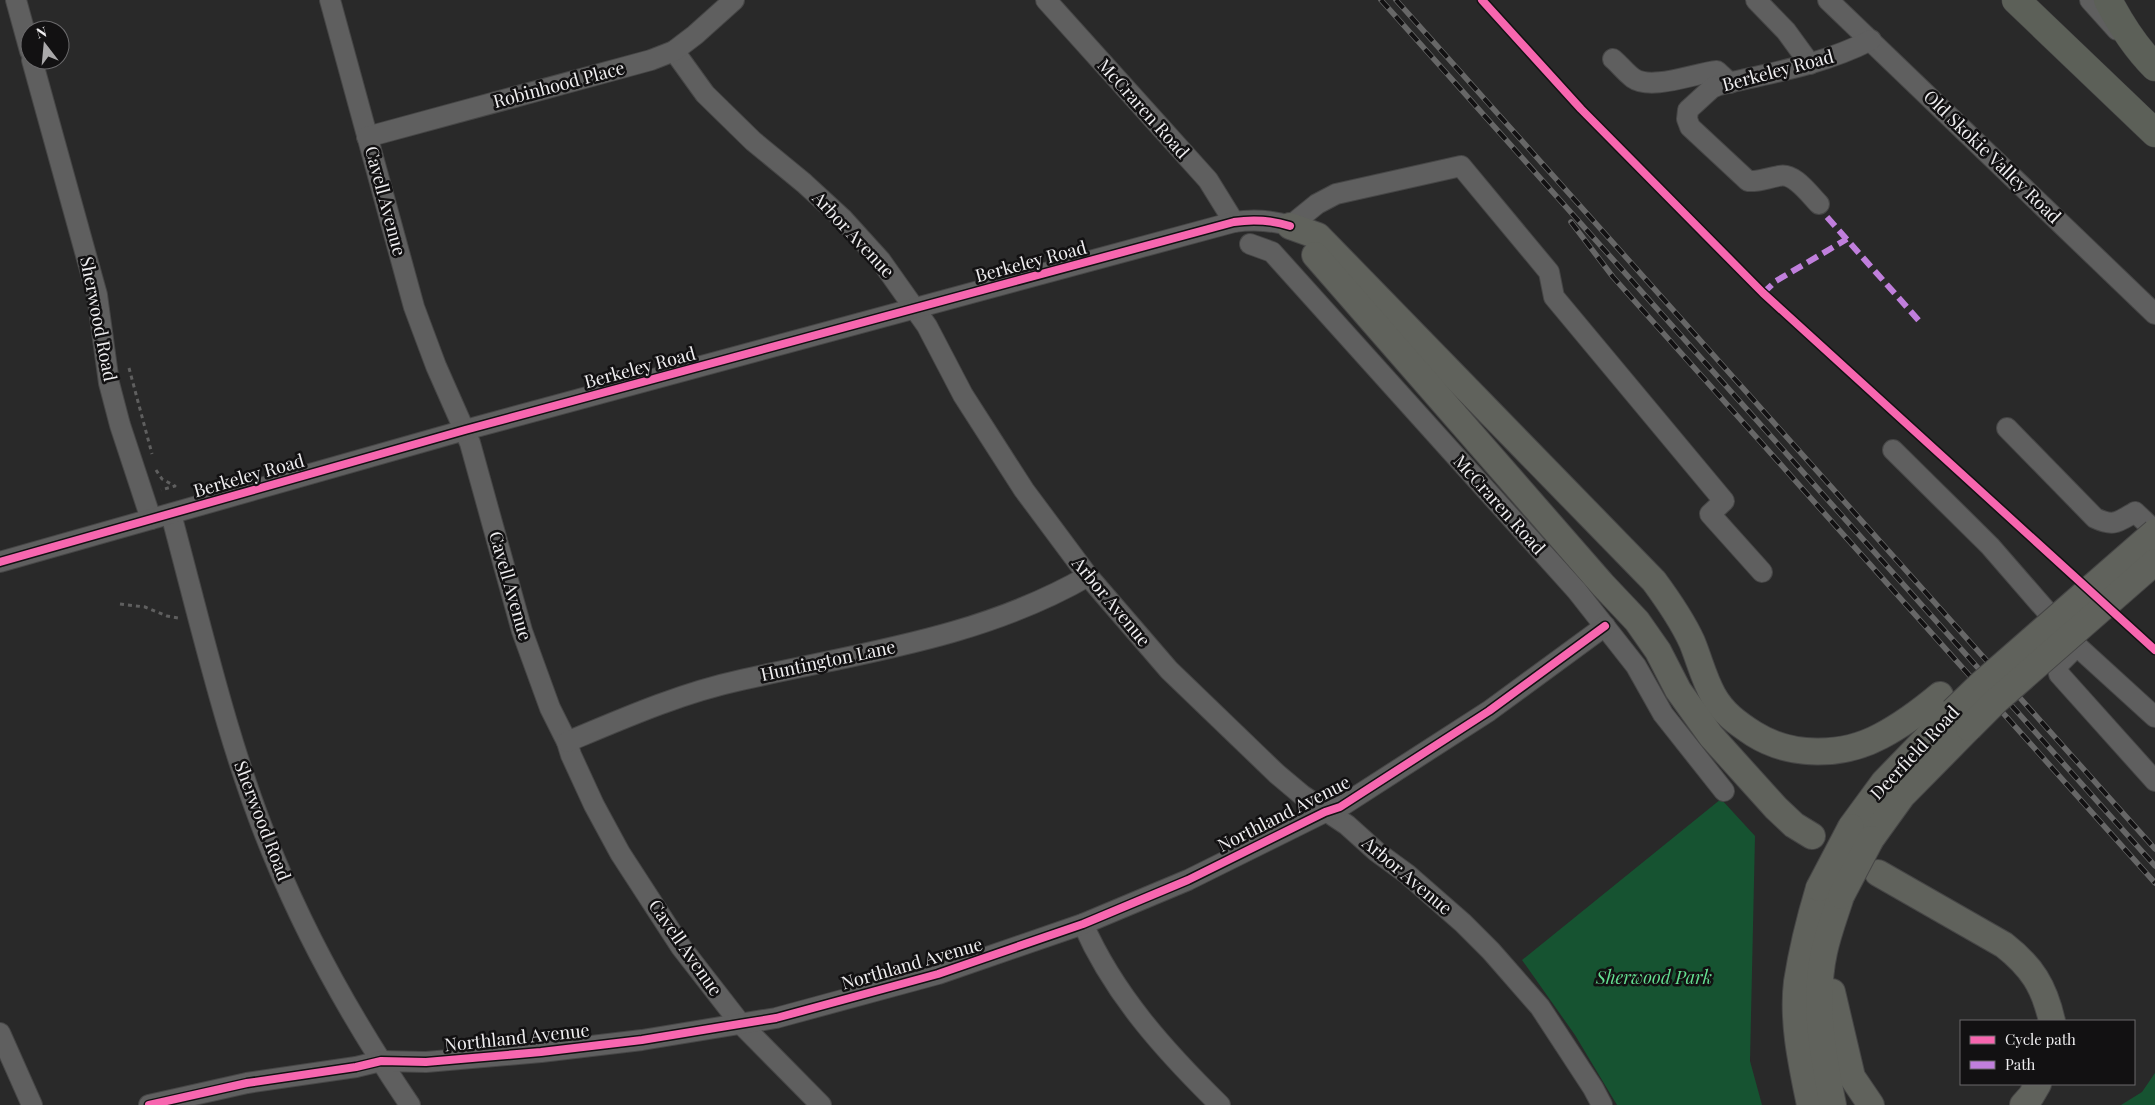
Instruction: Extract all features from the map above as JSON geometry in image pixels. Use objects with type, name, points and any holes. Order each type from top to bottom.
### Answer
[{"type":"highway","points":[[2016,0],[2155,133]]},
{"type":"highway","points":[[2108,0],[2121,25],[2148,60]]},
{"type":"main road","points":[[1290,226],[1318,236],[1654,581],[1677,612],[1691,640],[1713,694],[1735,722],[1767,742],[1786,749],[1808,752],[1834,750],[1866,742],[1954,711],[1981,684],[2155,531]]},
{"type":"main road","points":[[1290,226],[1637,621],[1658,651],[1678,690],[1712,736],[1776,808],[1794,825],[1812,836]]},
{"type":"main road","name":"Deerfield Road","points":[[1810,1105],[1802,1068],[1797,1018],[1797,983],[1810,918],[1830,892],[1861,833],[1884,782],[1954,711],[1996,700],[2155,562]]},
{"type":"main road","points":[[1878,874],[2004,944],[2020,958],[2038,979],[2047,999],[2052,1020]]},
{"type":"main road","name":"Deerfield Road","points":[[1830,892],[1820,986],[1820,1017],[1825,1065],[1833,1105]]},
{"type":"main road","points":[[1824,952],[1852,1077],[1871,1105]]},
{"type":"main road","points":[[2023,1105],[2037,1085]]},
{"type":"street","points":[[16,0],[21,20]]},
{"type":"street","name":"Cavell Avenue","points":[[330,0],[414,307],[436,366],[470,443],[522,631],[550,708],[594,805],[620,853],[681,947],[740,1023],[822,1105]]},
{"type":"street","name":"Robinhood Place","points":[[367,138],[651,60],[674,51],[695,36],[734,0]]},
{"type":"street","name":"McCraren Road","points":[[1046,0],[1208,180],[1234,222]]},
{"type":"street","points":[[1756,0],[1786,31],[1810,64]]},
{"type":"street","name":"Old Skokie Valley Road","points":[[1828,0],[2155,314]]},
{"type":"street","points":[[2090,0],[2112,25],[2148,60]]},
{"type":"street","name":"Berkeley Road","points":[[1721,86],[1810,64],[1852,50],[1871,40]]},
{"type":"street","name":"Arbor Avenue","points":[[674,51],[705,94],[753,141],[804,183],[842,218],[881,261],[926,326],[963,395],[1024,490],[1088,576],[1169,670],[1277,774],[1407,874],[1464,924],[1491,951],[1540,1007],[1602,1105]]},
{"type":"street","points":[[1614,59],[1634,78],[1644,83],[1657,83],[1700,72],[1717,71],[1721,86],[1688,110],[1687,119],[1690,127],[1748,181],[1757,182],[1781,175],[1790,176],[1819,204]]},
{"type":"street","name":"Sherwood Road","points":[[35,70],[97,295],[109,383],[120,425],[151,519]]},
{"type":"street","points":[[1290,226],[1316,204],[1336,194],[1461,166],[1549,272],[1554,298],[1724,501],[1710,514],[1762,572]]},
{"type":"street","name":"Berkeley Road","points":[[0,562],[465,430],[1234,222],[1250,220],[1276,222],[1290,226]]},
{"type":"street","name":"McCraren Road","points":[[1250,244],[1272,252],[1577,591],[1636,666],[1663,714],[1724,791]]},
{"type":"street","points":[[2007,428],[2095,518],[2105,523],[2116,523],[2135,512],[2155,531]]},
{"type":"street","points":[[1893,450],[1990,546],[2077,646],[2155,717]]},
{"type":"street","name":"Sherwood Road","points":[[171,514],[234,745],[273,856],[294,905],[336,987],[410,1105]]},
{"type":"street","name":"Huntington Lane","points":[[567,742],[693,693],[740,680],[935,638],[981,624],[1057,594],[1088,576]]},
{"type":"street","name":"Northland Avenue","points":[[149,1105],[247,1083],[356,1067],[381,1061],[426,1062],[541,1052],[642,1040],[776,1018],[938,974],[1083,924],[1188,880],[1325,812],[1340,807],[1374,783],[1489,711],[1605,626]]},
{"type":"street","points":[[2077,646],[2058,665],[2059,674],[2155,781]]},
{"type":"street","points":[[1083,924],[1092,945],[1128,1002],[1182,1068],[1220,1105]]},
{"type":"street","points":[[0,1033],[32,1105]]},
{"type":"path","points":[[120,604],[145,607],[175,618],[198,614]]},
{"type":"green space","name":"Sherwood Park","points":[[1721,799],[1755,836],[1750,1061],[1762,1105],[1617,1105],[1575,1035],[1522,960]]},
{"type":"green space","points":[[2155,1073],[2155,1105],[2121,1105],[2142,1092]]},
{"type":"railway","points":[[1381,0],[2155,866]]},
{"type":"railway","points":[[1396,0],[2155,849]]},
{"type":"railway","points":[[1571,222],[1613,277],[2155,883]]},
{"type":"marked path","points":[[1827,217],[1920,322]]},
{"type":"marked path","points":[[1763,293],[1776,281],[1847,239]]},
{"type":"cycle path","points":[[1482,0],[1581,109],[1763,293],[2155,650]]},
{"type":"cycle path","points":[[0,562],[465,430],[1234,222],[1262,221],[1290,226]]},
{"type":"cycle path","points":[[149,1105],[247,1083],[356,1067],[381,1061],[426,1062],[541,1052],[642,1040],[776,1018],[938,974],[1083,924],[1188,880],[1325,812],[1340,807],[1489,711],[1605,626]]}]
